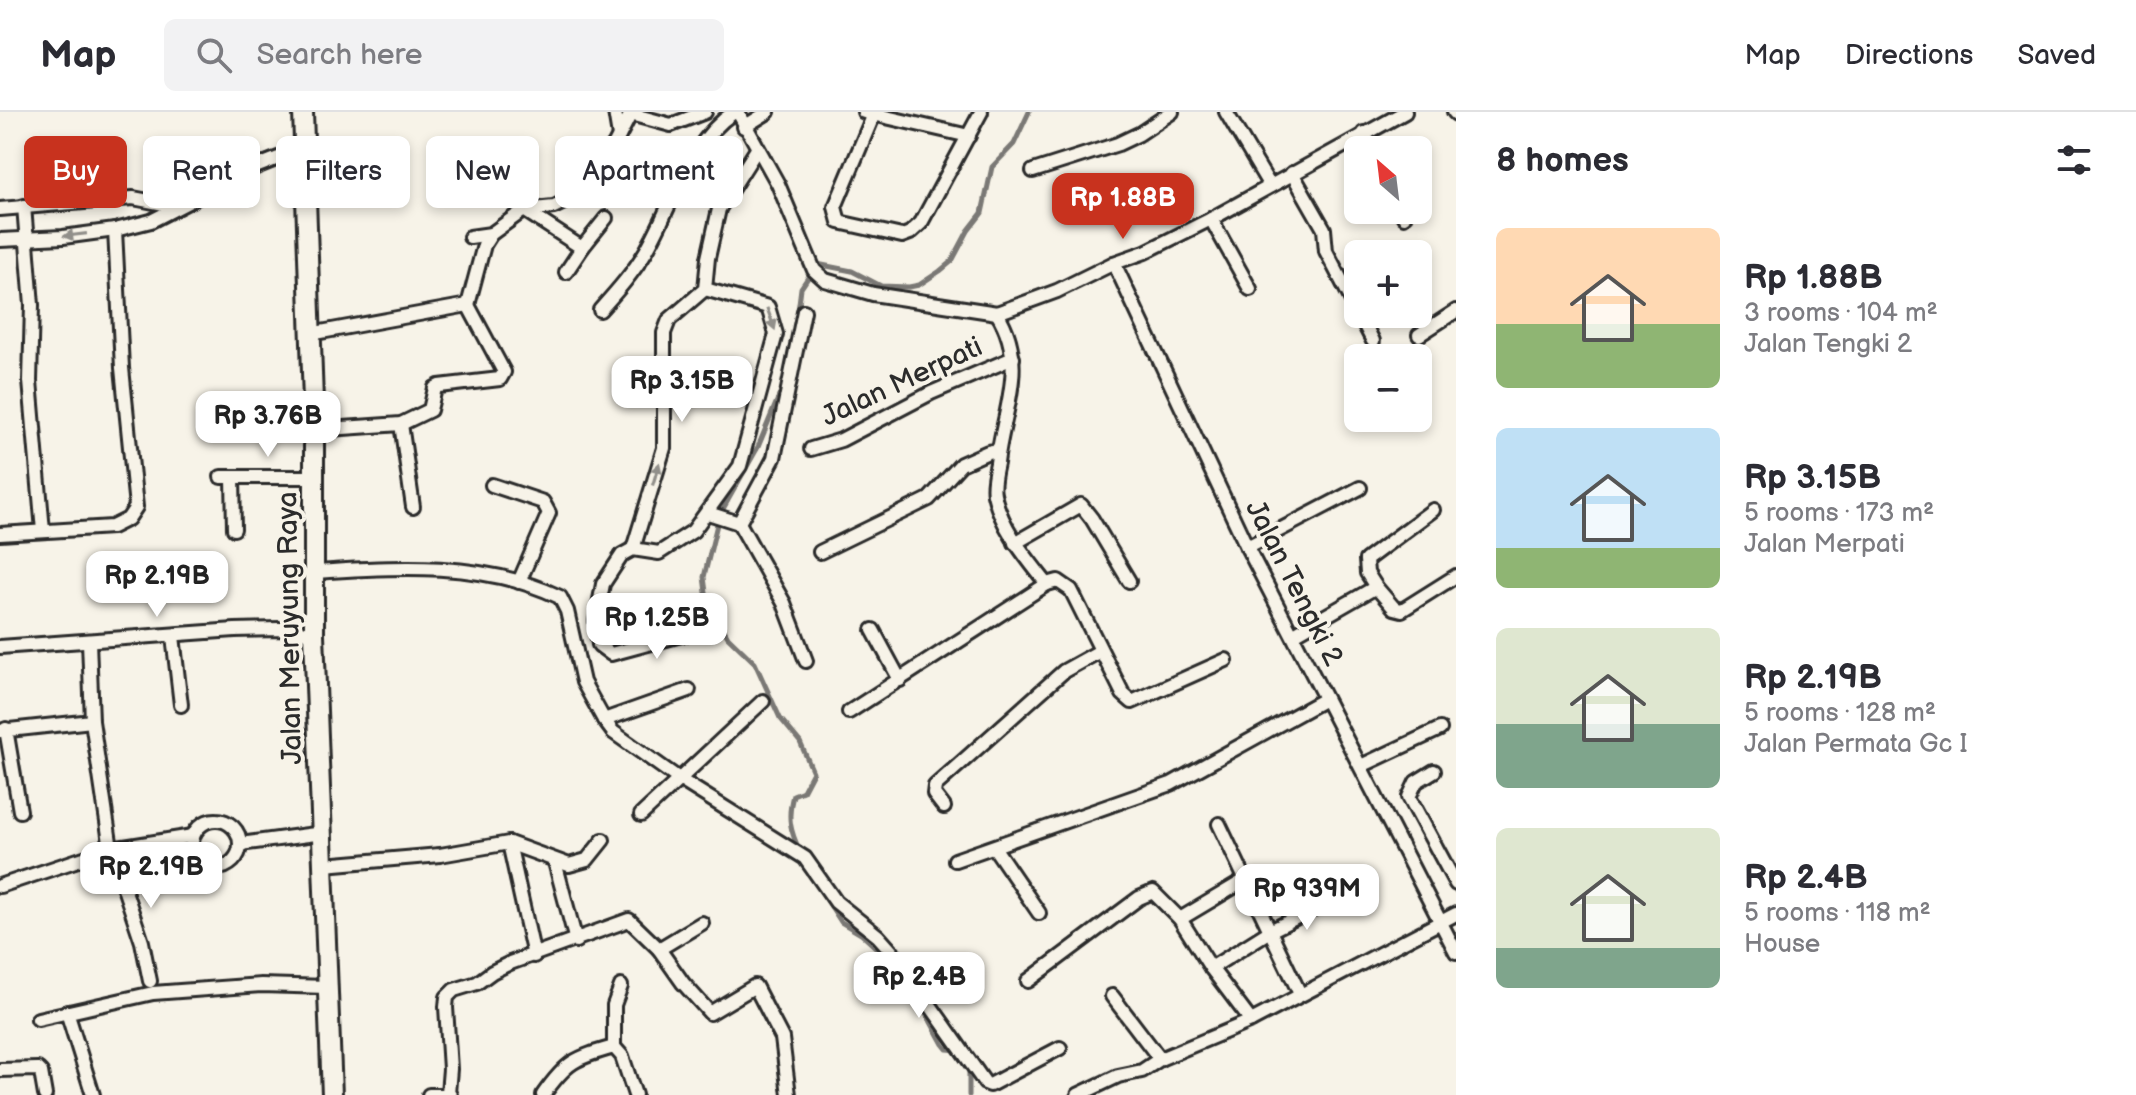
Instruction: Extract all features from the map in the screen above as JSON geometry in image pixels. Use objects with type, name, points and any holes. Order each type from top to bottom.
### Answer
[{"type":"main road","name":"Jalan Meruyung Raya","points":[[303,112],[304,136]]},
{"type":"main road","name":"Jalan Meruyung Raya","points":[[306,208],[315,477],[314,634],[332,1095]]},
{"type":"street","points":[[615,112],[619,136]]},
{"type":"street","points":[[619,136],[629,117],[634,115],[671,125],[705,112]]},
{"type":"street","points":[[600,310],[625,283],[646,251],[701,145],[718,123],[736,112],[778,184],[814,270],[825,280],[873,294],[997,313],[1057,291],[1114,263],[1145,252],[1405,112]]},
{"type":"street","points":[[744,127],[768,112]]},
{"type":"street","points":[[969,136],[869,113],[835,207],[839,222],[902,236],[910,233],[921,223],[969,136],[981,112]]},
{"type":"street","points":[[1142,112],[1149,126]]},
{"type":"street","points":[[1033,171],[1096,153],[1139,134],[1172,112]]},
{"type":"street","points":[[1226,112],[1270,186]]},
{"type":"street","points":[[633,549],[664,448],[664,333],[669,320],[705,289],[719,209],[757,149]]},
{"type":"street","points":[[1292,173],[1324,229],[1326,251],[1344,286]]},
{"type":"street","points":[[0,209],[24,206]]},
{"type":"street","points":[[314,430],[401,424],[430,410],[435,388],[439,386],[503,376],[504,372],[468,305],[484,245],[491,234],[524,210],[555,206]]},
{"type":"street","points":[[24,208],[32,305],[30,381],[43,531]]},
{"type":"street","points":[[0,240],[115,230],[151,221],[172,208]]},
{"type":"street","points":[[524,210],[582,248]]},
{"type":"street","points":[[566,272],[606,218]]},
{"type":"street","points":[[1211,219],[1250,289]]},
{"type":"street","points":[[0,534],[112,527],[128,519],[136,507],[122,368],[115,230]]},
{"type":"street","points":[[470,237],[491,234]]},
{"type":"street","name":"Jalan Tengki 2","points":[[1114,263],[1247,547],[1456,952]]},
{"type":"street","points":[[705,289],[768,307],[776,334],[740,466],[722,518]]},
{"type":"street","points":[[310,334],[468,305]]},
{"type":"street","points":[[707,628],[611,654],[599,645],[596,621],[603,584],[622,555],[633,549],[659,553],[693,531],[722,518],[774,458],[804,311]]},
{"type":"street","points":[[1419,335],[1456,311]]},
{"type":"street","points":[[997,313],[1005,325],[1013,358],[1013,393],[998,450],[993,492],[1015,543],[1047,584]]},
{"type":"street","points":[[1366,328],[1373,341]]},
{"type":"street","name":"Jalan Merpati","points":[[811,449],[841,440],[931,393],[1013,358]]},
{"type":"street","points":[[401,424],[413,507]]},
{"type":"street","points":[[820,552],[929,499],[961,464],[998,450]]},
{"type":"street","points":[[234,529],[227,477],[315,477]]},
{"type":"street","points":[[492,485],[543,502],[549,513],[519,582]]},
{"type":"street","points":[[1247,547],[1360,488]]},
{"type":"street","points":[[1015,543],[1081,505],[1129,581]]},
{"type":"street","points":[[1433,510],[1366,560],[1367,573],[1394,608],[1402,610],[1456,576]]},
{"type":"street","points":[[722,518],[784,603],[806,661]]},
{"type":"street","points":[[316,572],[436,568],[519,582],[550,592],[564,602],[583,682],[613,732],[679,779],[805,858],[836,902],[878,936],[894,954],[985,1083],[990,1085],[1060,1048]]},
{"type":"street","points":[[849,712],[1047,584],[1058,581],[1071,590],[1123,694],[1132,702],[1226,660]]},
{"type":"street","points":[[1294,634],[1376,587]]},
{"type":"street","points":[[0,647],[265,630],[314,634]]},
{"type":"street","points":[[873,630],[900,680]]},
{"type":"street","points":[[173,636],[181,705]]},
{"type":"street","points":[[89,641],[92,721],[111,849],[142,942],[150,981]]},
{"type":"street","points":[[944,807],[934,794],[935,786],[1064,671],[1100,651]]},
{"type":"street","points":[[604,720],[689,690]]},
{"type":"street","points":[[955,860],[1171,784],[1325,699]]},
{"type":"street","points":[[641,815],[763,701]]},
{"type":"street","points":[[20,811],[3,730],[92,721]]},
{"type":"street","points":[[1361,766],[1440,729]]},
{"type":"street","points":[[1434,771],[1416,782],[1409,797],[1456,884]]},
{"type":"street","points":[[0,886],[111,849],[193,836],[206,822],[225,821],[233,826],[240,844],[233,861],[226,866],[207,867],[194,854],[193,836]]},
{"type":"street","points":[[1219,824],[1300,994]]},
{"type":"street","points":[[240,844],[323,833]]},
{"type":"street","points":[[324,865],[440,855],[509,843],[569,865],[587,860],[603,840]]},
{"type":"street","points":[[509,843],[534,956]]},
{"type":"street","points":[[994,847],[1039,913]]},
{"type":"street","points":[[555,862],[576,941]]},
{"type":"street","points":[[1180,919],[1247,879]]},
{"type":"street","points":[[1028,981],[1146,894],[1153,892],[1180,919],[1211,968],[1251,1021]]},
{"type":"street","points":[[1211,968],[1270,931],[1327,902]]},
{"type":"street","points":[[1078,1095],[1118,1076],[1142,1071],[1160,1059],[1251,1021],[1456,914]]},
{"type":"street","points":[[429,1095],[449,1094],[447,997],[454,990],[477,983],[492,972],[629,920],[659,949],[683,983],[710,1013],[755,986],[782,1038],[789,1093],[773,1095]]},
{"type":"street","points":[[659,949],[702,923]]},
{"type":"street","points":[[38,1019],[153,993],[261,985],[327,987]]},
{"type":"street","points":[[621,986],[614,1005],[614,1047],[622,1056],[635,1095]]},
{"type":"street","points":[[1112,996],[1160,1059]]},
{"type":"street","points":[[67,1012],[93,1095]]},
{"type":"street","points":[[543,1095],[569,1064],[582,1055],[614,1047]]},
{"type":"street","points":[[0,1070],[38,1069],[45,1095]]},
{"type":"waterway","points":[[797,319],[801,288],[817,264],[852,271],[881,286],[909,287],[919,285],[952,261],[982,213],[992,167],[1014,144],[1029,112]]},
{"type":"waterway","points":[[790,351],[795,329]]},
{"type":"waterway","points":[[784,384],[758,447],[719,516],[704,577],[707,600],[728,637],[755,663],[780,718],[800,742],[813,772],[803,791],[793,795],[791,803],[790,824],[800,851]]},
{"type":"waterway","points":[[821,891],[841,922],[861,934],[895,965]]},
{"type":"waterway","points":[[915,993],[943,1044],[947,1049],[959,1050]]},
{"type":"waterway","points":[[969,1064],[969,1095]]}]
